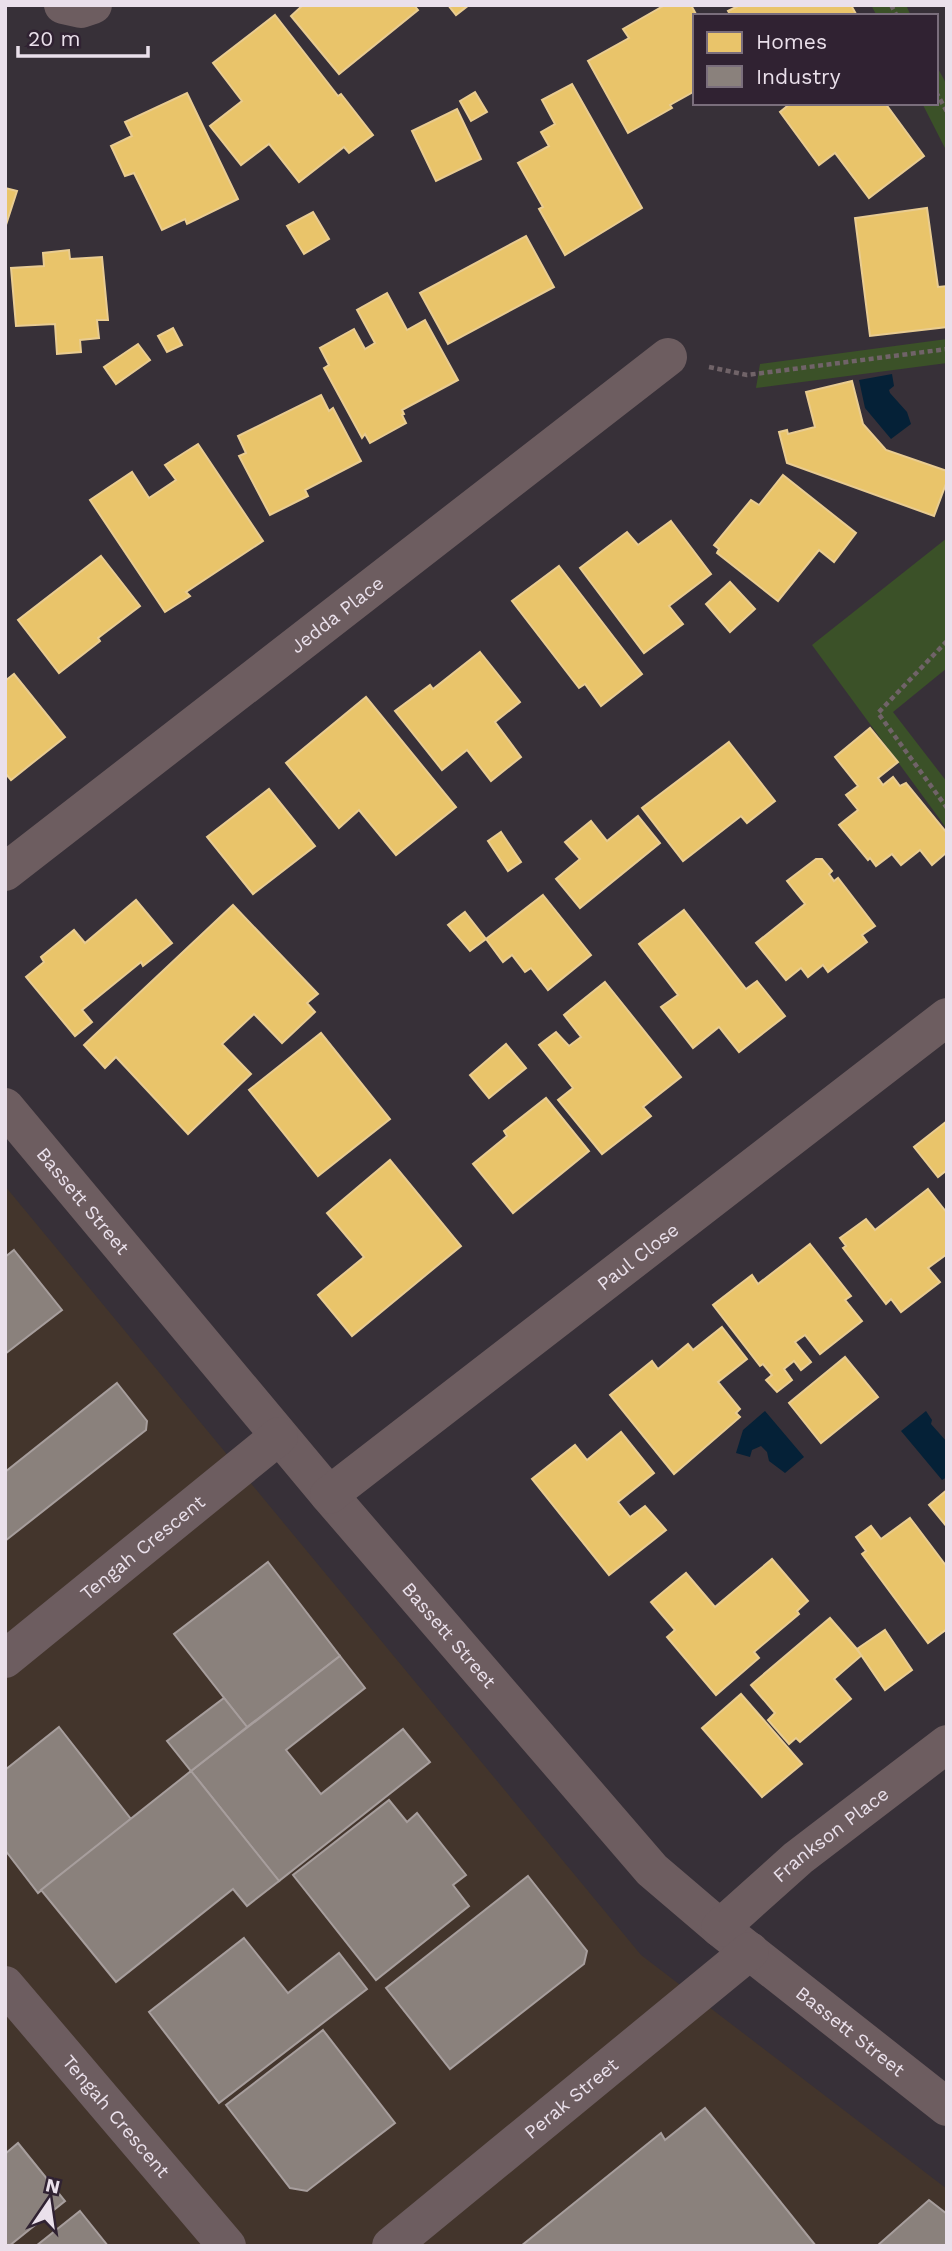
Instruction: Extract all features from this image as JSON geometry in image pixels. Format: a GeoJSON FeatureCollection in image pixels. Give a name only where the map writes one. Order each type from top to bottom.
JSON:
{"type":"FeatureCollection","features":[{"type":"Feature","properties":{"kind":"street"},"geometry":{"type":"LineString","coordinates":[[63,5],[81,9],[93,5]]}},
{"type":"Feature","properties":{"kind":"street","name":"Jedda Place"},"geometry":{"type":"LineString","coordinates":[[5,872],[668,357]]}},
{"type":"Feature","properties":{"kind":"street","name":"Paul Close"},"geometry":{"type":"LineString","coordinates":[[329,1495],[947,1017]]}},
{"type":"Feature","properties":{"kind":"street","name":"Bassett Street"},"geometry":{"type":"LineString","coordinates":[[5,1107],[329,1495],[652,1870],[720,1928],[947,2107]]}},
{"type":"Feature","properties":{"kind":"street","name":"Tengah Crescent"},"geometry":{"type":"LineString","coordinates":[[5,1659],[279,1436]]}},
{"type":"Feature","properties":{"kind":"street","name":"Frankson Place"},"geometry":{"type":"LineString","coordinates":[[720,1928],[798,1857],[947,1744]]}},
{"type":"Feature","properties":{"kind":"street","name":"Perak Street"},"geometry":{"type":"LineString","coordinates":[[391,2246],[750,1951]]}},
{"type":"Feature","properties":{"kind":"street","name":"Tengah Crescent"},"geometry":{"type":"LineString","coordinates":[[5,1985],[227,2246]]}},
{"type":"Feature","properties":{"kind":"path"},"geometry":{"type":"LineString","coordinates":[[938,96],[947,112]]}},
{"type":"Feature","properties":{"kind":"path"},"geometry":{"type":"LineString","coordinates":[[668,357],[747,375],[947,349]]}},
{"type":"Feature","properties":{"kind":"path"},"geometry":{"type":"LineString","coordinates":[[947,641],[878,713],[947,808]]}},
{"type":"Feature","properties":{"kind":"shaded area"},"geometry":{"type":"Polygon","coordinates":[[[5,1186],[641,1955],[947,2189],[947,2246],[5,2246],[5,1186]]]}},
{"type":"Feature","properties":{"kind":"green space"},"geometry":{"type":"Polygon","coordinates":[[[871,5],[906,5],[910,14],[876,14],[871,5]]]}},
{"type":"Feature","properties":{"kind":"green space"},"geometry":{"type":"Polygon","coordinates":[[[938,69],[947,85],[947,152],[923,105],[938,105],[938,69]]]}},
{"type":"Feature","properties":{"kind":"green space"},"geometry":{"type":"Polygon","coordinates":[[[947,339],[947,363],[756,388],[760,364],[947,339]]]}},
{"type":"Feature","properties":{"kind":"green space"},"geometry":{"type":"Polygon","coordinates":[[[947,538],[947,668],[893,712],[947,782],[947,829],[812,645],[947,538]]]}},
{"type":"Feature","properties":{"kind":"water"},"geometry":{"type":"Polygon","coordinates":[[[892,374],[894,386],[889,390],[890,393],[907,412],[911,424],[891,439],[865,408],[859,380],[892,374]]]}},
{"type":"Feature","properties":{"kind":"water"},"geometry":{"type":"Polygon","coordinates":[[[765,1411],[804,1457],[785,1473],[769,1461],[767,1452],[761,1446],[752,1450],[750,1457],[736,1453],[743,1430],[765,1411]]]}},
{"type":"Feature","properties":{"kind":"water"},"geometry":{"type":"Polygon","coordinates":[[[926,1411],[932,1420],[931,1424],[947,1442],[947,1477],[942,1480],[901,1431],[926,1411]]]}},
{"type":"Feature","properties":{"kind":"building: Homes"},"geometry":{"type":"Polygon","coordinates":[[[303,5],[414,5],[418,10],[339,74],[291,16],[303,5]]]}},
{"type":"Feature","properties":{"kind":"building: Homes"},"geometry":{"type":"Polygon","coordinates":[[[448,5],[469,5],[456,15],[448,5]]]}},
{"type":"Feature","properties":{"kind":"building: Homes"},"geometry":{"type":"Polygon","coordinates":[[[665,5],[691,5],[696,14],[693,14],[693,92],[670,105],[672,108],[628,133],[588,61],[629,38],[623,29],[665,5]]]}},
{"type":"Feature","properties":{"kind":"building: Homes"},"geometry":{"type":"Polygon","coordinates":[[[740,5],[851,5],[856,14],[730,14],[728,11],[740,5]]]}},
{"type":"Feature","properties":{"kind":"building: Homes"},"geometry":{"type":"Polygon","coordinates":[[[275,15],[338,96],[341,94],[373,135],[349,153],[344,147],[299,182],[269,144],[241,165],[210,126],[242,101],[213,63],[275,15]]]}},
{"type":"Feature","properties":{"kind":"building: Homes"},"geometry":{"type":"Polygon","coordinates":[[[572,84],[642,208],[565,255],[539,209],[543,207],[518,163],[549,146],[541,132],[555,124],[542,100],[572,84]]]}},
{"type":"Feature","properties":{"kind":"building: Homes"},"geometry":{"type":"Polygon","coordinates":[[[475,92],[487,112],[471,121],[460,101],[475,92]]]}},
{"type":"Feature","properties":{"kind":"building: Homes"},"geometry":{"type":"Polygon","coordinates":[[[187,93],[238,199],[187,224],[185,219],[162,230],[134,173],[125,176],[111,146],[132,136],[125,122],[187,93]]]}},
{"type":"Feature","properties":{"kind":"building: Homes"},"geometry":{"type":"Polygon","coordinates":[[[789,105],[886,105],[924,156],[869,198],[835,153],[819,165],[780,112],[789,105]]]}},
{"type":"Feature","properties":{"kind":"building: Homes"},"geometry":{"type":"Polygon","coordinates":[[[457,109],[481,159],[436,181],[412,131],[457,109]]]}},
{"type":"Feature","properties":{"kind":"building: Homes"},"geometry":{"type":"Polygon","coordinates":[[[5,188],[17,191],[5,228],[5,188]]]}},
{"type":"Feature","properties":{"kind":"building: Homes"},"geometry":{"type":"Polygon","coordinates":[[[927,208],[938,287],[947,286],[947,327],[870,336],[855,218],[927,208]]]}},
{"type":"Feature","properties":{"kind":"building: Homes"},"geometry":{"type":"Polygon","coordinates":[[[313,212],[329,239],[304,254],[287,226],[313,212]]]}},
{"type":"Feature","properties":{"kind":"building: Homes"},"geometry":{"type":"Polygon","coordinates":[[[526,236],[554,287],[448,344],[420,293],[526,236]]]}},
{"type":"Feature","properties":{"kind":"building: Homes"},"geometry":{"type":"Polygon","coordinates":[[[69,250],[70,259],[102,257],[108,320],[97,320],[99,338],[80,340],[81,352],[57,354],[55,324],[16,326],[11,268],[44,266],[43,253],[69,250]]]}},
{"type":"Feature","properties":{"kind":"building: Homes"},"geometry":{"type":"Polygon","coordinates":[[[387,293],[407,330],[425,320],[458,380],[402,410],[406,423],[370,443],[365,434],[362,438],[324,368],[329,365],[320,348],[354,329],[365,349],[375,343],[357,310],[387,293]]]}},
{"type":"Feature","properties":{"kind":"building: Homes"},"geometry":{"type":"Polygon","coordinates":[[[173,328],[182,345],[167,352],[158,336],[173,328]]]}},
{"type":"Feature","properties":{"kind":"building: Homes"},"geometry":{"type":"Polygon","coordinates":[[[138,344],[150,360],[116,384],[104,367],[138,344]]]}},
{"type":"Feature","properties":{"kind":"building: Homes"},"geometry":{"type":"Polygon","coordinates":[[[852,381],[863,424],[886,450],[947,471],[947,481],[934,516],[787,463],[779,432],[787,430],[788,434],[815,427],[806,392],[852,381]]]}},
{"type":"Feature","properties":{"kind":"building: Homes"},"geometry":{"type":"Polygon","coordinates":[[[321,395],[329,411],[333,408],[361,461],[305,490],[308,496],[270,515],[239,456],[246,453],[238,436],[321,395]]]}},
{"type":"Feature","properties":{"kind":"building: Homes"},"geometry":{"type":"Polygon","coordinates":[[[198,444],[263,541],[186,592],[190,596],[165,612],[90,500],[132,472],[149,498],[176,480],[165,465],[198,444]]]}},
{"type":"Feature","properties":{"kind":"building: Homes"},"geometry":{"type":"Polygon","coordinates":[[[783,475],[856,533],[834,562],[819,550],[778,601],[717,553],[719,549],[714,545],[751,500],[759,505],[783,475]]]}},
{"type":"Feature","properties":{"kind":"building: Homes"},"geometry":{"type":"Polygon","coordinates":[[[671,521],[711,574],[669,606],[683,624],[644,653],[580,568],[627,532],[638,545],[671,521]]]}},
{"type":"Feature","properties":{"kind":"building: Homes"},"geometry":{"type":"Polygon","coordinates":[[[101,556],[140,606],[98,638],[100,641],[59,673],[18,620],[101,556]]]}},
{"type":"Feature","properties":{"kind":"building: Homes"},"geometry":{"type":"Polygon","coordinates":[[[559,566],[642,674],[601,706],[585,684],[579,688],[512,601],[559,566]]]}},
{"type":"Feature","properties":{"kind":"building: Homes"},"geometry":{"type":"Polygon","coordinates":[[[730,582],[755,609],[730,632],[706,604],[730,582]]]}},
{"type":"Feature","properties":{"kind":"building: Homes"},"geometry":{"type":"Polygon","coordinates":[[[480,652],[520,702],[495,722],[521,757],[491,781],[467,750],[442,770],[395,711],[430,685],[433,689],[480,652]]]}},
{"type":"Feature","properties":{"kind":"building: Homes"},"geometry":{"type":"Polygon","coordinates":[[[14,674],[65,737],[11,780],[5,773],[5,681],[14,674]]]}},
{"type":"Feature","properties":{"kind":"building: Homes"},"geometry":{"type":"Polygon","coordinates":[[[366,697],[456,807],[396,855],[359,810],[339,828],[286,763],[366,697]]]}},
{"type":"Feature","properties":{"kind":"building: Homes"},"geometry":{"type":"Polygon","coordinates":[[[870,728],[898,762],[878,778],[883,785],[893,777],[900,786],[906,783],[947,833],[947,852],[932,865],[920,850],[901,865],[892,854],[876,866],[839,825],[858,810],[846,795],[858,786],[835,757],[870,728]]]}},
{"type":"Feature","properties":{"kind":"building: Homes"},"geometry":{"type":"Polygon","coordinates":[[[729,742],[775,801],[747,823],[741,816],[683,861],[642,808],[729,742]]]}},
{"type":"Feature","properties":{"kind":"building: Homes"},"geometry":{"type":"Polygon","coordinates":[[[269,789],[315,846],[253,894],[207,837],[269,789]]]}},
{"type":"Feature","properties":{"kind":"building: Homes"},"geometry":{"type":"Polygon","coordinates":[[[638,816],[660,843],[580,908],[556,879],[580,859],[565,842],[591,821],[607,841],[638,816]]]}},
{"type":"Feature","properties":{"kind":"building: Homes"},"geometry":{"type":"Polygon","coordinates":[[[501,832],[521,862],[508,871],[488,841],[501,832]]]}},
{"type":"Feature","properties":{"kind":"building: Homes"},"geometry":{"type":"Polygon","coordinates":[[[816,859],[822,859],[832,871],[829,874],[834,881],[838,878],[875,926],[862,935],[867,942],[828,972],[823,965],[808,977],[801,968],[786,980],[756,943],[805,904],[787,881],[816,859]]]}},
{"type":"Feature","properties":{"kind":"building: Homes"},"geometry":{"type":"Polygon","coordinates":[[[543,895],[591,955],[548,990],[531,968],[525,972],[512,955],[503,962],[486,939],[543,895]]]}},
{"type":"Feature","properties":{"kind":"building: Homes"},"geometry":{"type":"Polygon","coordinates":[[[136,900],[172,943],[143,966],[141,962],[82,1010],[92,1022],[75,1036],[26,977],[44,962],[41,957],[74,930],[85,943],[136,900]]]}},
{"type":"Feature","properties":{"kind":"building: Homes"},"geometry":{"type":"Polygon","coordinates":[[[233,905],[318,994],[307,1003],[315,1012],[282,1043],[254,1014],[222,1044],[251,1074],[188,1134],[116,1057],[105,1068],[84,1045],[233,905]]]}},
{"type":"Feature","properties":{"kind":"building: Homes"},"geometry":{"type":"Polygon","coordinates":[[[684,910],[746,989],[757,981],[785,1016],[739,1052],[719,1027],[693,1048],[661,1007],[678,995],[639,944],[684,910]]]}},
{"type":"Feature","properties":{"kind":"building: Homes"},"geometry":{"type":"Polygon","coordinates":[[[465,912],[486,939],[470,951],[448,925],[465,912]]]}},
{"type":"Feature","properties":{"kind":"building: Homes"},"geometry":{"type":"Polygon","coordinates":[[[605,982],[681,1077],[643,1107],[651,1116],[602,1154],[558,1100],[573,1088],[539,1045],[556,1032],[569,1046],[581,1037],[564,1015],[605,982]]]}},
{"type":"Feature","properties":{"kind":"building: Homes"},"geometry":{"type":"Polygon","coordinates":[[[321,1033],[390,1119],[318,1176],[249,1090],[321,1033]]]}},
{"type":"Feature","properties":{"kind":"building: Homes"},"geometry":{"type":"Polygon","coordinates":[[[506,1044],[526,1068],[489,1098],[470,1075],[506,1044]]]}},
{"type":"Feature","properties":{"kind":"building: Homes"},"geometry":{"type":"Polygon","coordinates":[[[546,1098],[589,1151],[513,1213],[473,1164],[507,1136],[504,1131],[546,1098]]]}},
{"type":"Feature","properties":{"kind":"building: Homes"},"geometry":{"type":"Polygon","coordinates":[[[947,1121],[947,1170],[938,1177],[914,1147],[947,1121]]]}},
{"type":"Feature","properties":{"kind":"building: Homes"},"geometry":{"type":"Polygon","coordinates":[[[390,1160],[461,1246],[352,1336],[318,1295],[364,1257],[327,1213],[390,1160]]]}},
{"type":"Feature","properties":{"kind":"building: Homes"},"geometry":{"type":"Polygon","coordinates":[[[928,1189],[947,1213],[947,1254],[928,1268],[940,1282],[901,1312],[891,1299],[886,1304],[843,1248],[846,1246],[840,1238],[866,1219],[875,1230],[928,1189]]]}},
{"type":"Feature","properties":{"kind":"building: Homes"},"geometry":{"type":"Polygon","coordinates":[[[810,1244],[851,1296],[845,1300],[862,1321],[820,1354],[805,1335],[795,1342],[811,1362],[801,1370],[794,1361],[784,1369],[792,1380],[777,1392],[766,1380],[772,1375],[763,1364],[760,1366],[713,1305],[752,1275],[758,1284],[810,1244]]]}},
{"type":"Feature","properties":{"kind":"building: Homes"},"geometry":{"type":"Polygon","coordinates":[[[722,1327],[747,1359],[718,1382],[740,1409],[736,1413],[740,1417],[674,1474],[610,1395],[652,1361],[658,1369],[688,1344],[693,1350],[722,1327]]]}},
{"type":"Feature","properties":{"kind":"building: Homes"},"geometry":{"type":"Polygon","coordinates":[[[845,1357],[878,1397],[821,1443],[789,1403],[845,1357]]]}},
{"type":"Feature","properties":{"kind":"building: Homes"},"geometry":{"type":"Polygon","coordinates":[[[621,1432],[654,1473],[618,1502],[630,1517],[645,1506],[666,1530],[609,1575],[532,1479],[575,1445],[587,1460],[621,1432]]]}},
{"type":"Feature","properties":{"kind":"building: Homes"},"geometry":{"type":"Polygon","coordinates":[[[947,1490],[947,1527],[929,1505],[947,1490]]]}},
{"type":"Feature","properties":{"kind":"building: Homes"},"geometry":{"type":"Polygon","coordinates":[[[910,1518],[947,1567],[947,1629],[928,1643],[862,1554],[866,1551],[856,1537],[871,1526],[881,1539],[910,1518]]]}},
{"type":"Feature","properties":{"kind":"building: Homes"},"geometry":{"type":"Polygon","coordinates":[[[772,1559],[808,1601],[797,1611],[799,1614],[754,1652],[759,1658],[716,1695],[667,1637],[675,1630],[651,1602],[686,1573],[715,1607],[772,1559]]]}},
{"type":"Feature","properties":{"kind":"building: Homes"},"geometry":{"type":"Polygon","coordinates":[[[830,1618],[862,1655],[834,1679],[851,1699],[800,1742],[796,1738],[789,1744],[768,1720],[775,1713],[751,1685],[830,1618]]]}},
{"type":"Feature","properties":{"kind":"building: Homes"},"geometry":{"type":"Polygon","coordinates":[[[885,1630],[912,1670],[885,1690],[857,1649],[885,1630]]]}},
{"type":"Feature","properties":{"kind":"building: Homes"},"geometry":{"type":"Polygon","coordinates":[[[741,1694],[802,1764],[762,1797],[702,1728],[741,1694]]]}},
{"type":"Feature","properties":{"kind":"building: Industry"},"geometry":{"type":"Polygon","coordinates":[[[14,1250],[62,1310],[5,1354],[5,1257],[14,1250]]]}},
{"type":"Feature","properties":{"kind":"building: Industry"},"geometry":{"type":"Polygon","coordinates":[[[117,1383],[147,1421],[146,1430],[5,1541],[5,1472],[117,1383]]]}},
{"type":"Feature","properties":{"kind":"building: Industry"},"geometry":{"type":"Polygon","coordinates":[[[268,1562],[340,1656],[247,1727],[174,1634],[268,1562]]]}},
{"type":"Feature","properties":{"kind":"building: Industry"},"geometry":{"type":"Polygon","coordinates":[[[340,1656],[365,1688],[286,1750],[321,1794],[403,1729],[430,1762],[279,1881],[191,1771],[340,1656]]]}},
{"type":"Feature","properties":{"kind":"building: Industry"},"geometry":{"type":"Polygon","coordinates":[[[224,1698],[247,1727],[191,1771],[167,1741],[224,1698]]]}},
{"type":"Feature","properties":{"kind":"building: Industry"},"geometry":{"type":"Polygon","coordinates":[[[59,1727],[131,1819],[38,1893],[5,1850],[5,1770],[59,1727]]]}},
{"type":"Feature","properties":{"kind":"building: Industry"},"geometry":{"type":"Polygon","coordinates":[[[191,1771],[279,1881],[247,1906],[233,1889],[116,1982],[41,1890],[191,1771]]]}},
{"type":"Feature","properties":{"kind":"building: Industry"},"geometry":{"type":"Polygon","coordinates":[[[389,1800],[407,1822],[417,1813],[466,1875],[453,1885],[469,1906],[376,1980],[293,1875],[389,1800]]]}},
{"type":"Feature","properties":{"kind":"building: Industry"},"geometry":{"type":"Polygon","coordinates":[[[528,1876],[587,1951],[584,1964],[450,2069],[386,1988],[528,1876]]]}},
{"type":"Feature","properties":{"kind":"building: Industry"},"geometry":{"type":"Polygon","coordinates":[[[244,1938],[288,1993],[339,1953],[367,1989],[219,2103],[149,2012],[244,1938]]]}},
{"type":"Feature","properties":{"kind":"building: Industry"},"geometry":{"type":"Polygon","coordinates":[[[323,2030],[395,2123],[307,2191],[290,2188],[226,2105],[323,2030]]]}},
{"type":"Feature","properties":{"kind":"building: Industry"},"geometry":{"type":"Polygon","coordinates":[[[705,2108],[816,2246],[521,2246],[661,2133],[665,2140],[705,2108]]]}},
{"type":"Feature","properties":{"kind":"building: Industry"},"geometry":{"type":"Polygon","coordinates":[[[18,2143],[65,2201],[9,2246],[5,2246],[5,2154],[18,2143]]]}},
{"type":"Feature","properties":{"kind":"building: Industry"},"geometry":{"type":"Polygon","coordinates":[[[929,2200],[947,2214],[947,2246],[877,2246],[929,2200]]]}},
{"type":"Feature","properties":{"kind":"building: Industry"},"geometry":{"type":"Polygon","coordinates":[[[80,2211],[108,2246],[36,2246],[80,2211]]]}}]}
